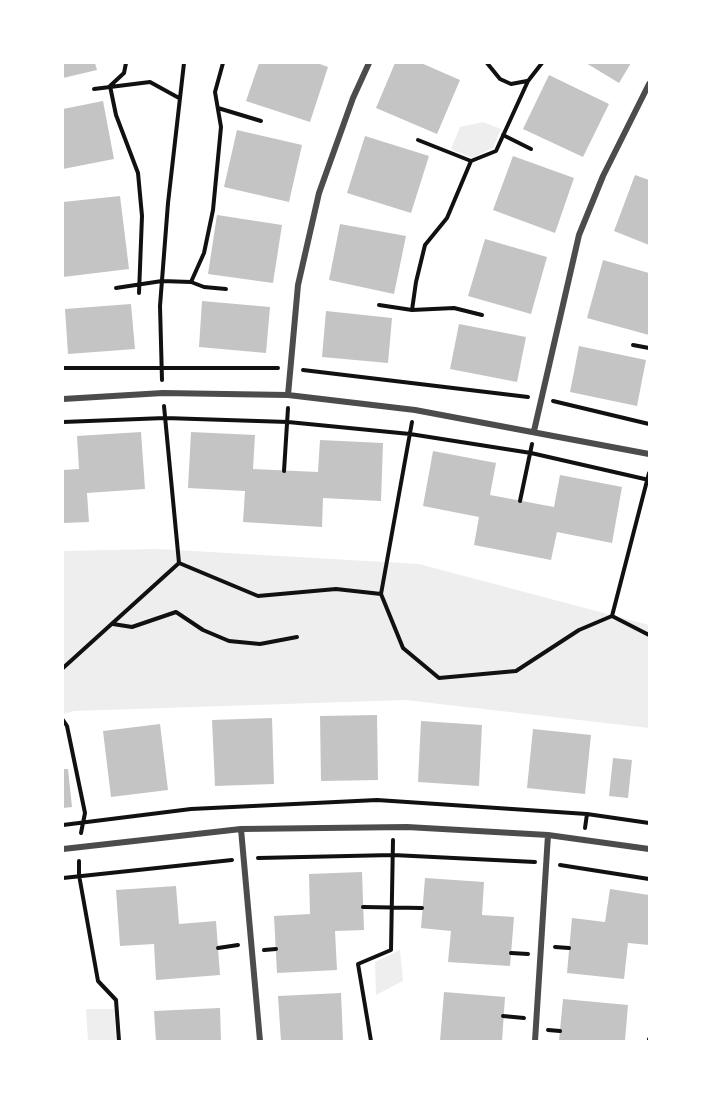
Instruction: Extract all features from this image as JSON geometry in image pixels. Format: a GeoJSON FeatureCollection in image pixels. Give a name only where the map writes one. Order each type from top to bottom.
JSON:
{"type":"FeatureCollection","features":[{"type":"Feature","properties":{"kind":"street"},"geometry":{"type":"LineString","coordinates":[[288,395],[298,285],[319,193],[353,98],[369,63]]}},
{"type":"Feature","properties":{"kind":"street"},"geometry":{"type":"LineString","coordinates":[[534,431],[579,235],[603,176],[649,84]]}},
{"type":"Feature","properties":{"kind":"street"},"geometry":{"type":"LineString","coordinates":[[63,399],[163,393],[288,395],[414,410],[649,454]]}},
{"type":"Feature","properties":{"kind":"street"},"geometry":{"type":"LineString","coordinates":[[63,849],[240,829],[393,827],[548,835],[649,849]]}},
{"type":"Feature","properties":{"kind":"street"},"geometry":{"type":"LineString","coordinates":[[240,829],[260,1041]]}},
{"type":"Feature","properties":{"kind":"street"},"geometry":{"type":"LineString","coordinates":[[534,1041],[548,835]]}},
{"type":"Feature","properties":{"kind":"path"},"geometry":{"type":"LineString","coordinates":[[110,86],[124,73],[126,63]]}},
{"type":"Feature","properties":{"kind":"path"},"geometry":{"type":"LineString","coordinates":[[179,563],[163,393],[162,281],[178,98],[184,63]]}},
{"type":"Feature","properties":{"kind":"path"},"geometry":{"type":"LineString","coordinates":[[191,282],[204,253],[213,210],[221,127],[215,92],[223,63]]}},
{"type":"Feature","properties":{"kind":"path"},"geometry":{"type":"LineString","coordinates":[[487,63],[500,79],[511,84],[528,81]]}},
{"type":"Feature","properties":{"kind":"path"},"geometry":{"type":"LineString","coordinates":[[418,140],[471,161],[496,151],[528,81],[542,63]]}},
{"type":"Feature","properties":{"kind":"path"},"geometry":{"type":"LineString","coordinates":[[94,89],[150,82],[178,98]]}},
{"type":"Feature","properties":{"kind":"path"},"geometry":{"type":"LineString","coordinates":[[110,86],[116,115],[138,173],[142,216],[140,293]]}},
{"type":"Feature","properties":{"kind":"path"},"geometry":{"type":"LineString","coordinates":[[218,108],[261,121]]}},
{"type":"Feature","properties":{"kind":"path"},"geometry":{"type":"LineString","coordinates":[[503,135],[531,148]]}},
{"type":"Feature","properties":{"kind":"path"},"geometry":{"type":"LineString","coordinates":[[412,310],[425,245],[447,218],[471,161]]}},
{"type":"Feature","properties":{"kind":"path"},"geometry":{"type":"LineString","coordinates":[[116,288],[162,281],[191,282],[204,287],[226,289]]}},
{"type":"Feature","properties":{"kind":"path"},"geometry":{"type":"LineString","coordinates":[[380,304],[412,310],[454,308],[482,315]]}},
{"type":"Feature","properties":{"kind":"path"},"geometry":{"type":"LineString","coordinates":[[633,345],[649,348]]}},
{"type":"Feature","properties":{"kind":"path"},"geometry":{"type":"LineString","coordinates":[[63,368],[291,368],[542,398],[649,424]]}},
{"type":"Feature","properties":{"kind":"path"},"geometry":{"type":"LineString","coordinates":[[63,422],[165,418],[288,422],[410,434],[531,453],[648,480]]}},
{"type":"Feature","properties":{"kind":"path"},"geometry":{"type":"LineString","coordinates":[[284,471],[288,422]]}},
{"type":"Feature","properties":{"kind":"path"},"geometry":{"type":"LineString","coordinates":[[410,434],[381,594],[403,648],[439,678],[516,671],[579,630],[612,616]]}},
{"type":"Feature","properties":{"kind":"path"},"geometry":{"type":"LineString","coordinates":[[520,501],[531,453]]}},
{"type":"Feature","properties":{"kind":"path"},"geometry":{"type":"LineString","coordinates":[[612,616],[649,473]]}},
{"type":"Feature","properties":{"kind":"path"},"geometry":{"type":"LineString","coordinates":[[179,563],[258,596],[336,589],[381,594]]}},
{"type":"Feature","properties":{"kind":"path"},"geometry":{"type":"LineString","coordinates":[[63,668],[179,563]]}},
{"type":"Feature","properties":{"kind":"path"},"geometry":{"type":"LineString","coordinates":[[112,624],[132,627],[176,612],[203,630],[229,641],[260,644],[297,637]]}},
{"type":"Feature","properties":{"kind":"path"},"geometry":{"type":"LineString","coordinates":[[612,616],[649,635]]}},
{"type":"Feature","properties":{"kind":"path"},"geometry":{"type":"LineString","coordinates":[[63,720],[67,726],[85,813],[79,846],[79,875],[98,981],[116,1000],[119,1041]]}},
{"type":"Feature","properties":{"kind":"path"},"geometry":{"type":"LineString","coordinates":[[63,825],[191,808],[377,800],[587,814],[649,824]]}},
{"type":"Feature","properties":{"kind":"path"},"geometry":{"type":"LineString","coordinates":[[370,1041],[358,964],[391,950],[393,827]]}},
{"type":"Feature","properties":{"kind":"path"},"geometry":{"type":"LineString","coordinates":[[63,878],[243,858],[393,855],[547,863],[649,879]]}},
{"type":"Feature","properties":{"kind":"path"},"geometry":{"type":"LineString","coordinates":[[363,907],[422,908]]}},
{"type":"Feature","properties":{"kind":"path"},"geometry":{"type":"LineString","coordinates":[[218,948],[251,944]]}},
{"type":"Feature","properties":{"kind":"path"},"geometry":{"type":"LineString","coordinates":[[560,947],[569,948]]}},
{"type":"Feature","properties":{"kind":"path"},"geometry":{"type":"LineString","coordinates":[[268,950],[276,949]]}},
{"type":"Feature","properties":{"kind":"path"},"geometry":{"type":"LineString","coordinates":[[503,1016],[509,1017]]}},
{"type":"Feature","properties":{"kind":"path"},"geometry":{"type":"LineString","coordinates":[[552,1030],[560,1031]]}},
{"type":"Feature","properties":{"kind":"shaded area"},"geometry":{"type":"Polygon","coordinates":[[[483,122],[501,129],[493,148],[472,158],[451,149],[460,127],[483,122]]]}},
{"type":"Feature","properties":{"kind":"shaded area"},"geometry":{"type":"Polygon","coordinates":[[[158,549],[419,564],[649,625],[649,728],[405,700],[74,711],[63,714],[63,551],[158,549]]]}},
{"type":"Feature","properties":{"kind":"shaded area"},"geometry":{"type":"Polygon","coordinates":[[[400,950],[403,981],[376,995],[375,962],[400,950]]]}},
{"type":"Feature","properties":{"kind":"shaded area"},"geometry":{"type":"Polygon","coordinates":[[[86,1009],[114,1009],[116,1041],[88,1041],[86,1009]]]}},
{"type":"Feature","properties":{"kind":"building"},"geometry":{"type":"Polygon","coordinates":[[[63,63],[95,63],[97,70],[63,78],[63,63]]]}},
{"type":"Feature","properties":{"kind":"building"},"geometry":{"type":"Polygon","coordinates":[[[259,63],[317,63],[328,67],[310,122],[246,101],[259,63]]]}},
{"type":"Feature","properties":{"kind":"building"},"geometry":{"type":"Polygon","coordinates":[[[395,63],[421,63],[460,80],[437,134],[376,108],[395,63]]]}},
{"type":"Feature","properties":{"kind":"building"},"geometry":{"type":"Polygon","coordinates":[[[586,63],[631,63],[619,83],[586,63]]]}},
{"type":"Feature","properties":{"kind":"building"},"geometry":{"type":"Polygon","coordinates":[[[549,75],[609,104],[583,157],[523,129],[549,75]]]}},
{"type":"Feature","properties":{"kind":"building"},"geometry":{"type":"Polygon","coordinates":[[[103,101],[114,159],[63,169],[63,109],[103,101]]]}},
{"type":"Feature","properties":{"kind":"building"},"geometry":{"type":"Polygon","coordinates":[[[237,130],[302,145],[289,202],[224,187],[237,130]]]}},
{"type":"Feature","properties":{"kind":"building"},"geometry":{"type":"Polygon","coordinates":[[[365,136],[429,156],[411,213],[347,193],[365,136]]]}},
{"type":"Feature","properties":{"kind":"building"},"geometry":{"type":"Polygon","coordinates":[[[513,156],[574,178],[555,233],[493,210],[513,156]]]}},
{"type":"Feature","properties":{"kind":"building"},"geometry":{"type":"Polygon","coordinates":[[[635,175],[649,180],[649,245],[614,231],[635,175]]]}},
{"type":"Feature","properties":{"kind":"building"},"geometry":{"type":"Polygon","coordinates":[[[120,196],[129,269],[63,277],[63,202],[120,196]]]}},
{"type":"Feature","properties":{"kind":"building"},"geometry":{"type":"Polygon","coordinates":[[[217,215],[282,225],[273,283],[208,274],[217,215]]]}},
{"type":"Feature","properties":{"kind":"building"},"geometry":{"type":"Polygon","coordinates":[[[340,224],[406,236],[394,294],[329,280],[340,224]]]}},
{"type":"Feature","properties":{"kind":"building"},"geometry":{"type":"Polygon","coordinates":[[[485,239],[547,257],[531,314],[468,296],[485,239]]]}},
{"type":"Feature","properties":{"kind":"building"},"geometry":{"type":"Polygon","coordinates":[[[603,260],[649,273],[649,335],[587,318],[603,260]]]}},
{"type":"Feature","properties":{"kind":"building"},"geometry":{"type":"Polygon","coordinates":[[[202,301],[270,307],[266,353],[199,347],[202,301]]]}},
{"type":"Feature","properties":{"kind":"building"},"geometry":{"type":"Polygon","coordinates":[[[131,304],[135,349],[68,354],[65,309],[131,304]]]}},
{"type":"Feature","properties":{"kind":"building"},"geometry":{"type":"Polygon","coordinates":[[[326,311],[392,318],[388,363],[322,357],[326,311]]]}},
{"type":"Feature","properties":{"kind":"building"},"geometry":{"type":"Polygon","coordinates":[[[459,324],[526,337],[517,382],[450,369],[459,324]]]}},
{"type":"Feature","properties":{"kind":"building"},"geometry":{"type":"Polygon","coordinates":[[[579,346],[646,360],[637,406],[570,392],[579,346]]]}},
{"type":"Feature","properties":{"kind":"building"},"geometry":{"type":"Polygon","coordinates":[[[141,432],[145,489],[87,493],[89,522],[63,523],[63,470],[79,469],[77,436],[141,432]]]}},
{"type":"Feature","properties":{"kind":"building"},"geometry":{"type":"Polygon","coordinates":[[[191,432],[255,435],[253,469],[318,472],[320,440],[383,443],[381,501],[323,498],[322,527],[243,522],[245,491],[188,488],[191,432]]]}},
{"type":"Feature","properties":{"kind":"building"},"geometry":{"type":"Polygon","coordinates":[[[433,451],[496,463],[490,495],[554,507],[560,475],[622,487],[612,543],[557,532],[551,560],[474,545],[479,517],[423,506],[433,451]]]}},
{"type":"Feature","properties":{"kind":"building"},"geometry":{"type":"Polygon","coordinates":[[[377,715],[378,780],[321,781],[320,716],[377,715]]]}},
{"type":"Feature","properties":{"kind":"building"},"geometry":{"type":"Polygon","coordinates":[[[272,718],[274,784],[215,786],[212,720],[272,718]]]}},
{"type":"Feature","properties":{"kind":"building"},"geometry":{"type":"Polygon","coordinates":[[[421,721],[482,725],[479,786],[418,782],[421,721]]]}},
{"type":"Feature","properties":{"kind":"building"},"geometry":{"type":"Polygon","coordinates":[[[160,724],[168,790],[111,797],[103,731],[160,724]]]}},
{"type":"Feature","properties":{"kind":"building"},"geometry":{"type":"Polygon","coordinates":[[[533,729],[591,735],[585,794],[527,788],[533,729]]]}},
{"type":"Feature","properties":{"kind":"building"},"geometry":{"type":"Polygon","coordinates":[[[613,758],[632,760],[628,798],[609,796],[613,758]]]}},
{"type":"Feature","properties":{"kind":"building"},"geometry":{"type":"Polygon","coordinates":[[[63,769],[68,769],[72,807],[63,808],[63,769]]]}},
{"type":"Feature","properties":{"kind":"building"},"geometry":{"type":"Polygon","coordinates":[[[362,872],[364,930],[335,931],[337,970],[277,973],[274,916],[310,914],[309,874],[362,872]]]}},
{"type":"Feature","properties":{"kind":"building"},"geometry":{"type":"Polygon","coordinates":[[[425,878],[484,882],[482,915],[514,917],[510,966],[448,962],[451,931],[421,928],[425,878]]]}},
{"type":"Feature","properties":{"kind":"building"},"geometry":{"type":"Polygon","coordinates":[[[176,886],[179,924],[216,921],[220,975],[156,980],[154,944],[120,946],[116,890],[176,886]]]}},
{"type":"Feature","properties":{"kind":"building"},"geometry":{"type":"Polygon","coordinates":[[[610,889],[649,895],[649,945],[628,943],[624,979],[567,973],[572,918],[605,922],[610,889]]]}},
{"type":"Feature","properties":{"kind":"building"},"geometry":{"type":"Polygon","coordinates":[[[444,992],[505,997],[502,1041],[440,1041],[444,992]]]}},
{"type":"Feature","properties":{"kind":"building"},"geometry":{"type":"Polygon","coordinates":[[[341,993],[343,1041],[281,1041],[278,996],[341,993]]]}},
{"type":"Feature","properties":{"kind":"building"},"geometry":{"type":"Polygon","coordinates":[[[563,999],[628,1005],[625,1041],[559,1041],[563,999]]]}},
{"type":"Feature","properties":{"kind":"building"},"geometry":{"type":"Polygon","coordinates":[[[220,1008],[221,1041],[156,1041],[154,1011],[220,1008]]]}}]}
